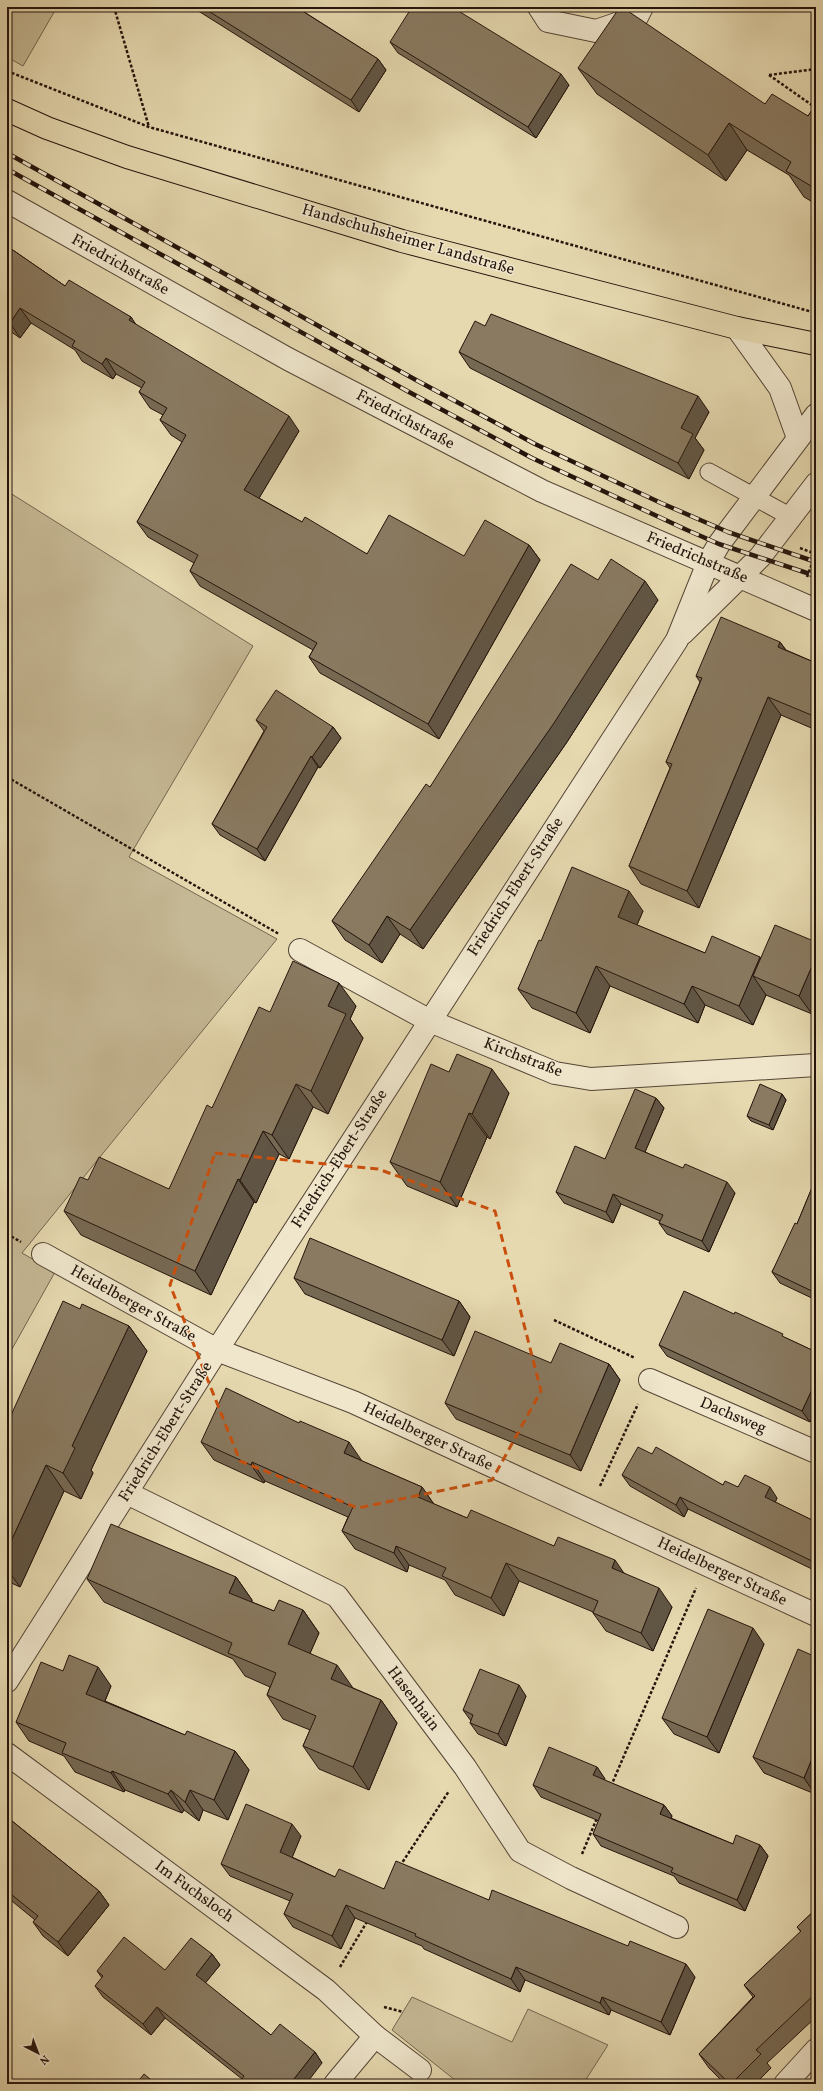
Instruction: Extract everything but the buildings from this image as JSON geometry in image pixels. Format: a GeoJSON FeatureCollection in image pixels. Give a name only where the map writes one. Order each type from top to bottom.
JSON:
{"type":"FeatureCollection","features":[{"type":"Feature","properties":{"kind":"main road","name":"Handschuhsheimer Landstraße"},"geometry":{"type":"LineString","coordinates":[[7,110],[47,128],[127,157],[402,241],[737,328],[816,344]]}},
{"type":"Feature","properties":{"kind":"street"},"geometry":{"type":"LineString","coordinates":[[538,7],[548,21],[596,31],[636,17],[642,7]]}},
{"type":"Feature","properties":{"kind":"street","name":"Friedrichstraße"},"geometry":{"type":"LineString","coordinates":[[7,201],[288,359],[542,491],[816,610]]}},
{"type":"Feature","properties":{"kind":"street"},"geometry":{"type":"LineString","coordinates":[[737,328],[780,388],[798,438]]}},
{"type":"Feature","properties":{"kind":"street","name":"Friedrich-Ebert-Straße"},"geometry":{"type":"LineString","coordinates":[[7,1681],[217,1350],[677,640],[708,563],[719,544],[816,415]]}},
{"type":"Feature","properties":{"kind":"street","name":"Friedrich-Ebert-Straße"},"geometry":{"type":"LineString","coordinates":[[677,640],[760,557],[816,484]]}},
{"type":"Feature","properties":{"kind":"street","name":"Kirchstraße"},"geometry":{"type":"LineString","coordinates":[[300,950],[430,1020],[555,1073],[591,1079],[816,1065]]}},
{"type":"Feature","properties":{"kind":"street","name":"Heidelberger Straße"},"geometry":{"type":"LineString","coordinates":[[43,1254],[217,1350],[353,1402],[816,1615]]}},
{"type":"Feature","properties":{"kind":"street","name":"Dachsweg"},"geometry":{"type":"LineString","coordinates":[[650,1380],[816,1452]]}},
{"type":"Feature","properties":{"kind":"street","name":"Hasenhain"},"geometry":{"type":"LineString","coordinates":[[127,1494],[337,1596],[464,1767],[520,1851],[571,1878],[677,1926]]}},
{"type":"Feature","properties":{"kind":"street","name":"Im Fuchsloch"},"geometry":{"type":"LineString","coordinates":[[7,1754],[326,1990],[376,2036],[420,2070]]}},
{"type":"Feature","properties":{"kind":"street"},"geometry":{"type":"LineString","coordinates":[[335,2084],[376,2036]]}},
{"type":"Feature","properties":{"kind":"street"},"geometry":{"type":"LineString","coordinates":[[785,2084],[816,2050]]}},
{"type":"Feature","properties":{"kind":"lane"},"geometry":{"type":"LineString","coordinates":[[709,472],[790,517]]}},
{"type":"Feature","properties":{"kind":"path"},"geometry":{"type":"LineString","coordinates":[[114,7],[149,127]]}},
{"type":"Feature","properties":{"kind":"path"},"geometry":{"type":"LineString","coordinates":[[816,69],[770,75],[816,108]]}},
{"type":"Feature","properties":{"kind":"path"},"geometry":{"type":"LineString","coordinates":[[7,71],[149,127],[816,313]]}},
{"type":"Feature","properties":{"kind":"path"},"geometry":{"type":"LineString","coordinates":[[806,580],[816,554]]}},
{"type":"Feature","properties":{"kind":"path"},"geometry":{"type":"LineString","coordinates":[[7,777],[283,936],[300,950]]}},
{"type":"Feature","properties":{"kind":"path"},"geometry":{"type":"LineString","coordinates":[[554,1320],[637,1360],[650,1380],[612,1459]]}},
{"type":"Feature","properties":{"kind":"path"},"geometry":{"type":"LineString","coordinates":[[609,1791],[706,1565]]}},
{"type":"Feature","properties":{"kind":"path"},"geometry":{"type":"LineString","coordinates":[[398,1870],[464,1767]]}},
{"type":"Feature","properties":{"kind":"path"},"geometry":{"type":"LineString","coordinates":[[571,1878],[600,1812]]}},
{"type":"Feature","properties":{"kind":"path"},"geometry":{"type":"LineString","coordinates":[[326,1990],[370,1916]]}},
{"type":"Feature","properties":{"kind":"highlighted area"},"geometry":{"type":"Polygon","coordinates":[[[215,1153],[378,1169],[495,1211],[541,1391],[492,1480],[358,1508],[240,1461],[170,1285],[215,1153]]]}},
{"type":"Feature","properties":{"kind":"shaded area"},"geometry":{"type":"Polygon","coordinates":[[[7,7],[57,7],[23,66],[7,57],[7,7]]]}},
{"type":"Feature","properties":{"kind":"shaded area"},"geometry":{"type":"Polygon","coordinates":[[[7,491],[253,646],[129,857],[277,939],[22,1253],[55,1272],[7,1358],[7,491]]]}},
{"type":"Feature","properties":{"kind":"shaded area"},"geometry":{"type":"Polygon","coordinates":[[[412,1997],[512,2042],[528,2009],[608,2045],[583,2084],[460,2084],[392,2030],[412,1997]]]}},
{"type":"Feature","properties":{"kind":"railway"},"geometry":{"type":"LineString","coordinates":[[7,153],[416,380],[535,444],[661,503],[728,532],[816,562]]}},
{"type":"Feature","properties":{"kind":"railway"},"geometry":{"type":"LineString","coordinates":[[7,169],[409,392],[532,458],[719,544],[816,576]]}}]}
